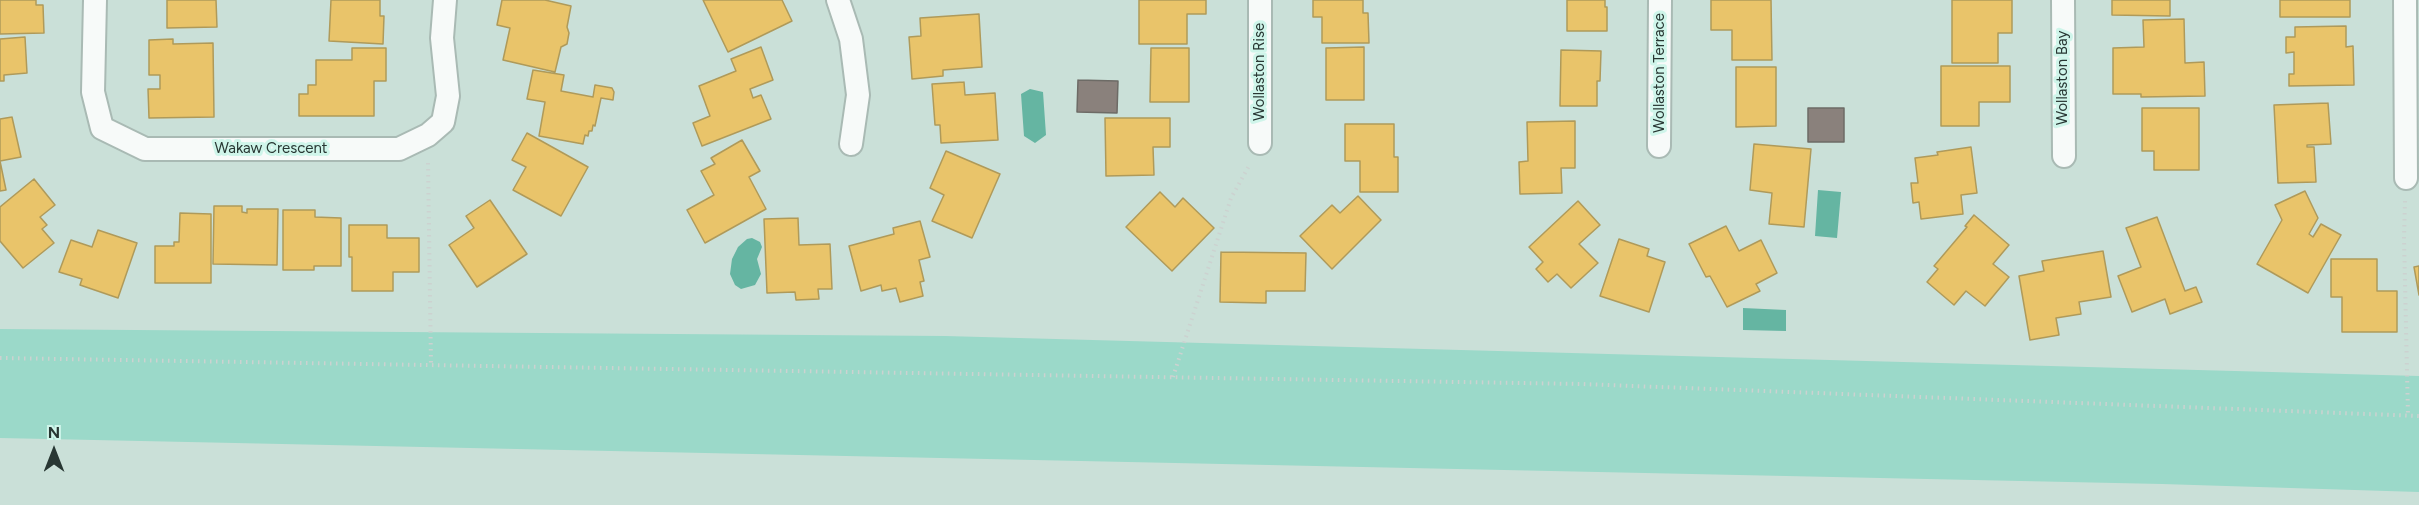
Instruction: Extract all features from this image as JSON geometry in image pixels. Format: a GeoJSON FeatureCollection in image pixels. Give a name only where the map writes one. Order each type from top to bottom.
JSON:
{"type":"FeatureCollection","features":[{"type":"Feature","properties":{"kind":"street","name":"Wakaw Crescent"},"geometry":{"type":"LineString","coordinates":[[95,0],[93,92],[102,128],[145,149],[399,149],[428,135],[443,122],[448,96],[442,38],[445,0]]}},
{"type":"Feature","properties":{"kind":"street"},"geometry":{"type":"LineString","coordinates":[[838,0],[851,39],[858,95],[851,144]]}},
{"type":"Feature","properties":{"kind":"street","name":"Wollaston Rise"},"geometry":{"type":"LineString","coordinates":[[1260,0],[1260,143]]}},
{"type":"Feature","properties":{"kind":"street","name":"Wollaston Terrace"},"geometry":{"type":"LineString","coordinates":[[1659,146],[1660,0]]}},
{"type":"Feature","properties":{"kind":"street","name":"Wollaston Bay"},"geometry":{"type":"LineString","coordinates":[[2063,0],[2064,156]]}},
{"type":"Feature","properties":{"kind":"street"},"geometry":{"type":"LineString","coordinates":[[2405,0],[2406,178]]}},
{"type":"Feature","properties":{"kind":"path"},"geometry":{"type":"LineString","coordinates":[[1173,377],[1231,198],[1260,143]]}},
{"type":"Feature","properties":{"kind":"path"},"geometry":{"type":"LineString","coordinates":[[2406,178],[2404,238],[2408,416]]}},
{"type":"Feature","properties":{"kind":"path"},"geometry":{"type":"LineString","coordinates":[[428,196],[431,364]]}},
{"type":"Feature","properties":{"kind":"path"},"geometry":{"type":"LineString","coordinates":[[0,358],[1581,384],[2419,416]]}},
{"type":"Feature","properties":{"kind":"shaded area"},"geometry":{"type":"Polygon","coordinates":[[[1030,89],[1043,92],[1046,135],[1035,143],[1024,136],[1021,94],[1030,89]]]}},
{"type":"Feature","properties":{"kind":"shaded area"},"geometry":{"type":"Polygon","coordinates":[[[1818,190],[1841,192],[1837,238],[1815,236],[1818,190]]]}},
{"type":"Feature","properties":{"kind":"shaded area"},"geometry":{"type":"Polygon","coordinates":[[[752,238],[760,242],[762,247],[757,259],[761,274],[755,285],[741,289],[735,285],[730,274],[732,259],[738,247],[747,239],[752,238]]]}},
{"type":"Feature","properties":{"kind":"shaded area"},"geometry":{"type":"Polygon","coordinates":[[[1743,308],[1786,310],[1786,331],[1743,330],[1743,308]]]}},
{"type":"Feature","properties":{"kind":"shaded area"},"geometry":{"type":"Polygon","coordinates":[[[0,329],[945,336],[2419,376],[2419,492],[2162,484],[0,438],[0,329]]]}},
{"type":"Feature","properties":{"kind":"building: Homes"},"geometry":{"type":"Polygon","coordinates":[[[0,0],[36,0],[36,5],[43,5],[44,33],[0,34],[0,0]]]}},
{"type":"Feature","properties":{"kind":"building: Homes"},"geometry":{"type":"Polygon","coordinates":[[[167,0],[216,0],[217,27],[167,28],[167,0]]]}},
{"type":"Feature","properties":{"kind":"building: Homes"},"geometry":{"type":"Polygon","coordinates":[[[331,0],[380,0],[380,16],[384,16],[383,44],[329,41],[331,0]]]}},
{"type":"Feature","properties":{"kind":"building: Homes"},"geometry":{"type":"Polygon","coordinates":[[[502,0],[545,0],[571,6],[567,44],[561,47],[555,72],[503,60],[510,28],[497,25],[502,0]]]}},
{"type":"Feature","properties":{"kind":"building: Homes"},"geometry":{"type":"Polygon","coordinates":[[[703,0],[782,0],[792,21],[728,52],[703,0]]]}},
{"type":"Feature","properties":{"kind":"building: Homes"},"geometry":{"type":"Polygon","coordinates":[[[1139,0],[1206,0],[1206,14],[1187,14],[1187,44],[1139,44],[1139,0]]]}},
{"type":"Feature","properties":{"kind":"building: Homes"},"geometry":{"type":"Polygon","coordinates":[[[1313,0],[1363,0],[1363,13],[1368,13],[1369,43],[1322,43],[1322,17],[1313,17],[1313,0]]]}},
{"type":"Feature","properties":{"kind":"building: Homes"},"geometry":{"type":"Polygon","coordinates":[[[1567,0],[1605,0],[1607,31],[1567,31],[1567,0]]]}},
{"type":"Feature","properties":{"kind":"building: Homes"},"geometry":{"type":"Polygon","coordinates":[[[1711,0],[1771,0],[1772,60],[1732,60],[1732,30],[1711,30],[1711,0]]]}},
{"type":"Feature","properties":{"kind":"building: Homes"},"geometry":{"type":"Polygon","coordinates":[[[1952,0],[2012,0],[2012,33],[1998,33],[1998,63],[1952,63],[1952,0]]]}},
{"type":"Feature","properties":{"kind":"building: Homes"},"geometry":{"type":"Polygon","coordinates":[[[2112,0],[2170,0],[2170,16],[2112,15],[2112,0]]]}},
{"type":"Feature","properties":{"kind":"building: Homes"},"geometry":{"type":"Polygon","coordinates":[[[2280,0],[2350,0],[2350,17],[2280,17],[2280,0]]]}},
{"type":"Feature","properties":{"kind":"building: Homes"},"geometry":{"type":"Polygon","coordinates":[[[979,14],[982,67],[943,70],[943,76],[912,79],[909,37],[921,36],[920,18],[979,14]]]}},
{"type":"Feature","properties":{"kind":"building: Homes"},"geometry":{"type":"Polygon","coordinates":[[[2184,19],[2185,63],[2204,62],[2205,96],[2141,97],[2141,94],[2113,94],[2113,48],[2144,47],[2143,20],[2184,19]]]}},
{"type":"Feature","properties":{"kind":"building: Homes"},"geometry":{"type":"Polygon","coordinates":[[[2346,26],[2346,47],[2353,46],[2354,85],[2289,86],[2289,74],[2294,74],[2294,52],[2286,53],[2286,37],[2295,37],[2295,27],[2346,26]]]}},
{"type":"Feature","properties":{"kind":"building: Homes"},"geometry":{"type":"Polygon","coordinates":[[[25,37],[27,73],[4,75],[4,81],[0,81],[0,39],[25,37]]]}},
{"type":"Feature","properties":{"kind":"building: Homes"},"geometry":{"type":"Polygon","coordinates":[[[173,39],[173,44],[213,43],[214,117],[149,118],[148,89],[160,89],[160,75],[149,75],[149,40],[173,39]]]}},
{"type":"Feature","properties":{"kind":"building: Homes"},"geometry":{"type":"Polygon","coordinates":[[[761,47],[773,80],[750,89],[753,98],[761,95],[771,119],[702,146],[693,123],[710,116],[699,86],[736,71],[731,59],[761,47]]]}},
{"type":"Feature","properties":{"kind":"building: Homes"},"geometry":{"type":"Polygon","coordinates":[[[1364,47],[1364,100],[1326,100],[1326,48],[1364,47]]]}},
{"type":"Feature","properties":{"kind":"building: Homes"},"geometry":{"type":"Polygon","coordinates":[[[352,48],[386,48],[386,81],[374,81],[374,116],[299,116],[299,94],[308,94],[308,85],[316,85],[316,60],[352,60],[352,48]]]}},
{"type":"Feature","properties":{"kind":"building: Homes"},"geometry":{"type":"Polygon","coordinates":[[[1151,48],[1189,48],[1189,102],[1150,102],[1151,48]]]}},
{"type":"Feature","properties":{"kind":"building: Homes"},"geometry":{"type":"Polygon","coordinates":[[[1561,50],[1601,51],[1600,81],[1597,81],[1597,106],[1560,106],[1561,50]]]}},
{"type":"Feature","properties":{"kind":"building: Homes"},"geometry":{"type":"Polygon","coordinates":[[[1941,66],[2010,66],[2010,102],[1979,102],[1979,126],[1941,126],[1941,66]]]}},
{"type":"Feature","properties":{"kind":"building: Homes"},"geometry":{"type":"Polygon","coordinates":[[[1736,67],[1776,67],[1776,126],[1736,127],[1736,67]]]}},
{"type":"Feature","properties":{"kind":"building: Homes"},"geometry":{"type":"Polygon","coordinates":[[[533,70],[564,75],[561,91],[593,97],[595,85],[612,88],[613,100],[601,98],[595,126],[593,125],[588,136],[585,135],[583,144],[539,136],[545,102],[527,99],[533,70]]]}},
{"type":"Feature","properties":{"kind":"building: Homes"},"geometry":{"type":"Polygon","coordinates":[[[964,82],[965,95],[995,93],[998,140],[941,143],[940,125],[935,125],[932,84],[964,82]]]}},
{"type":"Feature","properties":{"kind":"building: Homes"},"geometry":{"type":"Polygon","coordinates":[[[2328,103],[2331,144],[2307,145],[2307,147],[2314,147],[2316,182],[2278,183],[2274,105],[2328,103]]]}},
{"type":"Feature","properties":{"kind":"building: Homes"},"geometry":{"type":"Polygon","coordinates":[[[2142,108],[2199,108],[2199,170],[2154,170],[2154,151],[2142,151],[2142,108]]]}},
{"type":"Feature","properties":{"kind":"building: Homes"},"geometry":{"type":"Polygon","coordinates":[[[12,117],[21,157],[0,161],[0,119],[12,117]]]}},
{"type":"Feature","properties":{"kind":"building: Homes"},"geometry":{"type":"Polygon","coordinates":[[[1105,118],[1170,118],[1170,147],[1153,147],[1154,175],[1106,176],[1105,118]]]}},
{"type":"Feature","properties":{"kind":"building: Homes"},"geometry":{"type":"Polygon","coordinates":[[[1575,121],[1575,168],[1561,168],[1562,193],[1520,194],[1519,162],[1528,161],[1527,122],[1575,121]]]}},
{"type":"Feature","properties":{"kind":"building: Homes"},"geometry":{"type":"Polygon","coordinates":[[[1345,124],[1394,124],[1394,157],[1398,157],[1398,192],[1360,192],[1360,161],[1345,161],[1345,124]]]}},
{"type":"Feature","properties":{"kind":"building: Homes"},"geometry":{"type":"Polygon","coordinates":[[[527,133],[588,167],[561,216],[513,190],[526,167],[512,160],[527,133]]]}},
{"type":"Feature","properties":{"kind":"building: Homes"},"geometry":{"type":"Polygon","coordinates":[[[742,140],[760,171],[749,177],[766,209],[705,243],[687,210],[714,195],[701,171],[715,164],[711,158],[742,140]]]}},
{"type":"Feature","properties":{"kind":"building: Homes"},"geometry":{"type":"Polygon","coordinates":[[[1754,144],[1811,149],[1804,227],[1769,224],[1772,193],[1750,190],[1754,144]]]}},
{"type":"Feature","properties":{"kind":"building: Homes"},"geometry":{"type":"Polygon","coordinates":[[[1971,147],[1977,193],[1961,195],[1963,214],[1921,219],[1919,202],[1913,203],[1911,183],[1918,183],[1915,158],[1971,147]]]}},
{"type":"Feature","properties":{"kind":"building: Homes"},"geometry":{"type":"Polygon","coordinates":[[[946,151],[1000,174],[972,238],[932,221],[944,195],[930,188],[946,151]]]}},
{"type":"Feature","properties":{"kind":"building: Homes"},"geometry":{"type":"Polygon","coordinates":[[[0,161],[6,190],[0,191],[0,161]]]}},
{"type":"Feature","properties":{"kind":"building: Homes"},"geometry":{"type":"Polygon","coordinates":[[[34,179],[55,205],[40,217],[47,225],[42,229],[54,243],[23,268],[0,241],[0,207],[34,179]]]}},
{"type":"Feature","properties":{"kind":"building: Homes"},"geometry":{"type":"Polygon","coordinates":[[[2305,191],[2318,218],[2309,234],[2313,237],[2321,224],[2341,235],[2308,293],[2257,264],[2282,220],[2275,205],[2305,191]]]}},
{"type":"Feature","properties":{"kind":"building: Homes"},"geometry":{"type":"Polygon","coordinates":[[[1160,192],[1175,207],[1183,198],[1214,228],[1172,271],[1126,227],[1160,192]]]}},
{"type":"Feature","properties":{"kind":"building: Homes"},"geometry":{"type":"Polygon","coordinates":[[[1358,196],[1381,220],[1332,269],[1300,236],[1332,205],[1340,213],[1358,196]]]}},
{"type":"Feature","properties":{"kind":"building: Homes"},"geometry":{"type":"Polygon","coordinates":[[[490,200],[527,254],[477,287],[449,245],[474,228],[466,216],[490,200]]]}},
{"type":"Feature","properties":{"kind":"building: Homes"},"geometry":{"type":"Polygon","coordinates":[[[1578,201],[1600,225],[1579,244],[1598,263],[1571,288],[1557,274],[1548,282],[1536,269],[1543,262],[1529,247],[1578,201]]]}},
{"type":"Feature","properties":{"kind":"building: Homes"},"geometry":{"type":"Polygon","coordinates":[[[214,206],[242,206],[242,212],[247,213],[247,209],[278,209],[277,265],[213,264],[214,206]]]}},
{"type":"Feature","properties":{"kind":"building: Homes"},"geometry":{"type":"Polygon","coordinates":[[[283,210],[315,210],[315,217],[341,218],[341,266],[314,266],[314,270],[283,270],[283,210]]]}},
{"type":"Feature","properties":{"kind":"building: Homes"},"geometry":{"type":"Polygon","coordinates":[[[180,213],[211,214],[211,283],[155,283],[155,246],[174,246],[174,242],[179,242],[180,213]]]}},
{"type":"Feature","properties":{"kind":"building: Homes"},"geometry":{"type":"Polygon","coordinates":[[[1974,215],[2009,245],[1993,264],[2009,277],[1985,306],[1966,291],[1954,305],[1927,282],[1938,269],[1934,266],[1967,227],[1965,226],[1974,215]]]}},
{"type":"Feature","properties":{"kind":"building: Homes"},"geometry":{"type":"Polygon","coordinates":[[[2157,217],[2185,291],[2196,287],[2202,302],[2170,314],[2165,299],[2132,312],[2118,276],[2141,267],[2126,228],[2157,217]]]}},
{"type":"Feature","properties":{"kind":"building: Homes"},"geometry":{"type":"Polygon","coordinates":[[[798,218],[799,245],[830,244],[832,289],[818,289],[819,299],[796,300],[795,292],[767,293],[764,219],[798,218]]]}},
{"type":"Feature","properties":{"kind":"building: Homes"},"geometry":{"type":"Polygon","coordinates":[[[920,221],[930,257],[919,260],[924,281],[920,282],[923,296],[900,302],[896,288],[882,291],[881,285],[861,291],[849,246],[894,234],[893,228],[920,221]]]}},
{"type":"Feature","properties":{"kind":"building: Homes"},"geometry":{"type":"Polygon","coordinates":[[[349,225],[387,225],[387,238],[419,238],[419,272],[393,272],[393,291],[352,291],[349,225]]]}},
{"type":"Feature","properties":{"kind":"building: Homes"},"geometry":{"type":"Polygon","coordinates":[[[1726,226],[1739,251],[1761,240],[1777,273],[1756,284],[1760,291],[1727,307],[1710,276],[1706,277],[1689,244],[1726,226]]]}},
{"type":"Feature","properties":{"kind":"building: Homes"},"geometry":{"type":"Polygon","coordinates":[[[98,230],[137,243],[118,298],[80,285],[82,279],[59,272],[71,240],[92,247],[98,230]]]}},
{"type":"Feature","properties":{"kind":"building: Homes"},"geometry":{"type":"Polygon","coordinates":[[[1619,239],[1649,249],[1647,256],[1665,262],[1649,312],[1600,296],[1619,239]]]}},
{"type":"Feature","properties":{"kind":"building: Homes"},"geometry":{"type":"Polygon","coordinates":[[[2103,251],[2111,297],[2079,302],[2081,314],[2056,318],[2059,335],[2030,340],[2019,276],[2044,271],[2042,261],[2103,251]]]}},
{"type":"Feature","properties":{"kind":"building: Homes"},"geometry":{"type":"Polygon","coordinates":[[[1221,252],[1306,253],[1305,291],[1266,291],[1266,303],[1220,302],[1221,252]]]}},
{"type":"Feature","properties":{"kind":"building: Homes"},"geometry":{"type":"Polygon","coordinates":[[[2331,259],[2377,259],[2377,291],[2397,291],[2397,332],[2342,332],[2342,297],[2331,297],[2331,259]]]}},
{"type":"Feature","properties":{"kind":"building: Homes"},"geometry":{"type":"Polygon","coordinates":[[[2419,266],[2419,295],[2414,267],[2419,266]]]}},
{"type":"Feature","properties":{"kind":"building: Industry"},"geometry":{"type":"Polygon","coordinates":[[[1078,80],[1118,81],[1117,113],[1077,112],[1078,80]]]}},
{"type":"Feature","properties":{"kind":"building: Industry"},"geometry":{"type":"Polygon","coordinates":[[[1808,108],[1844,108],[1844,142],[1808,142],[1808,108]]]}}]}
